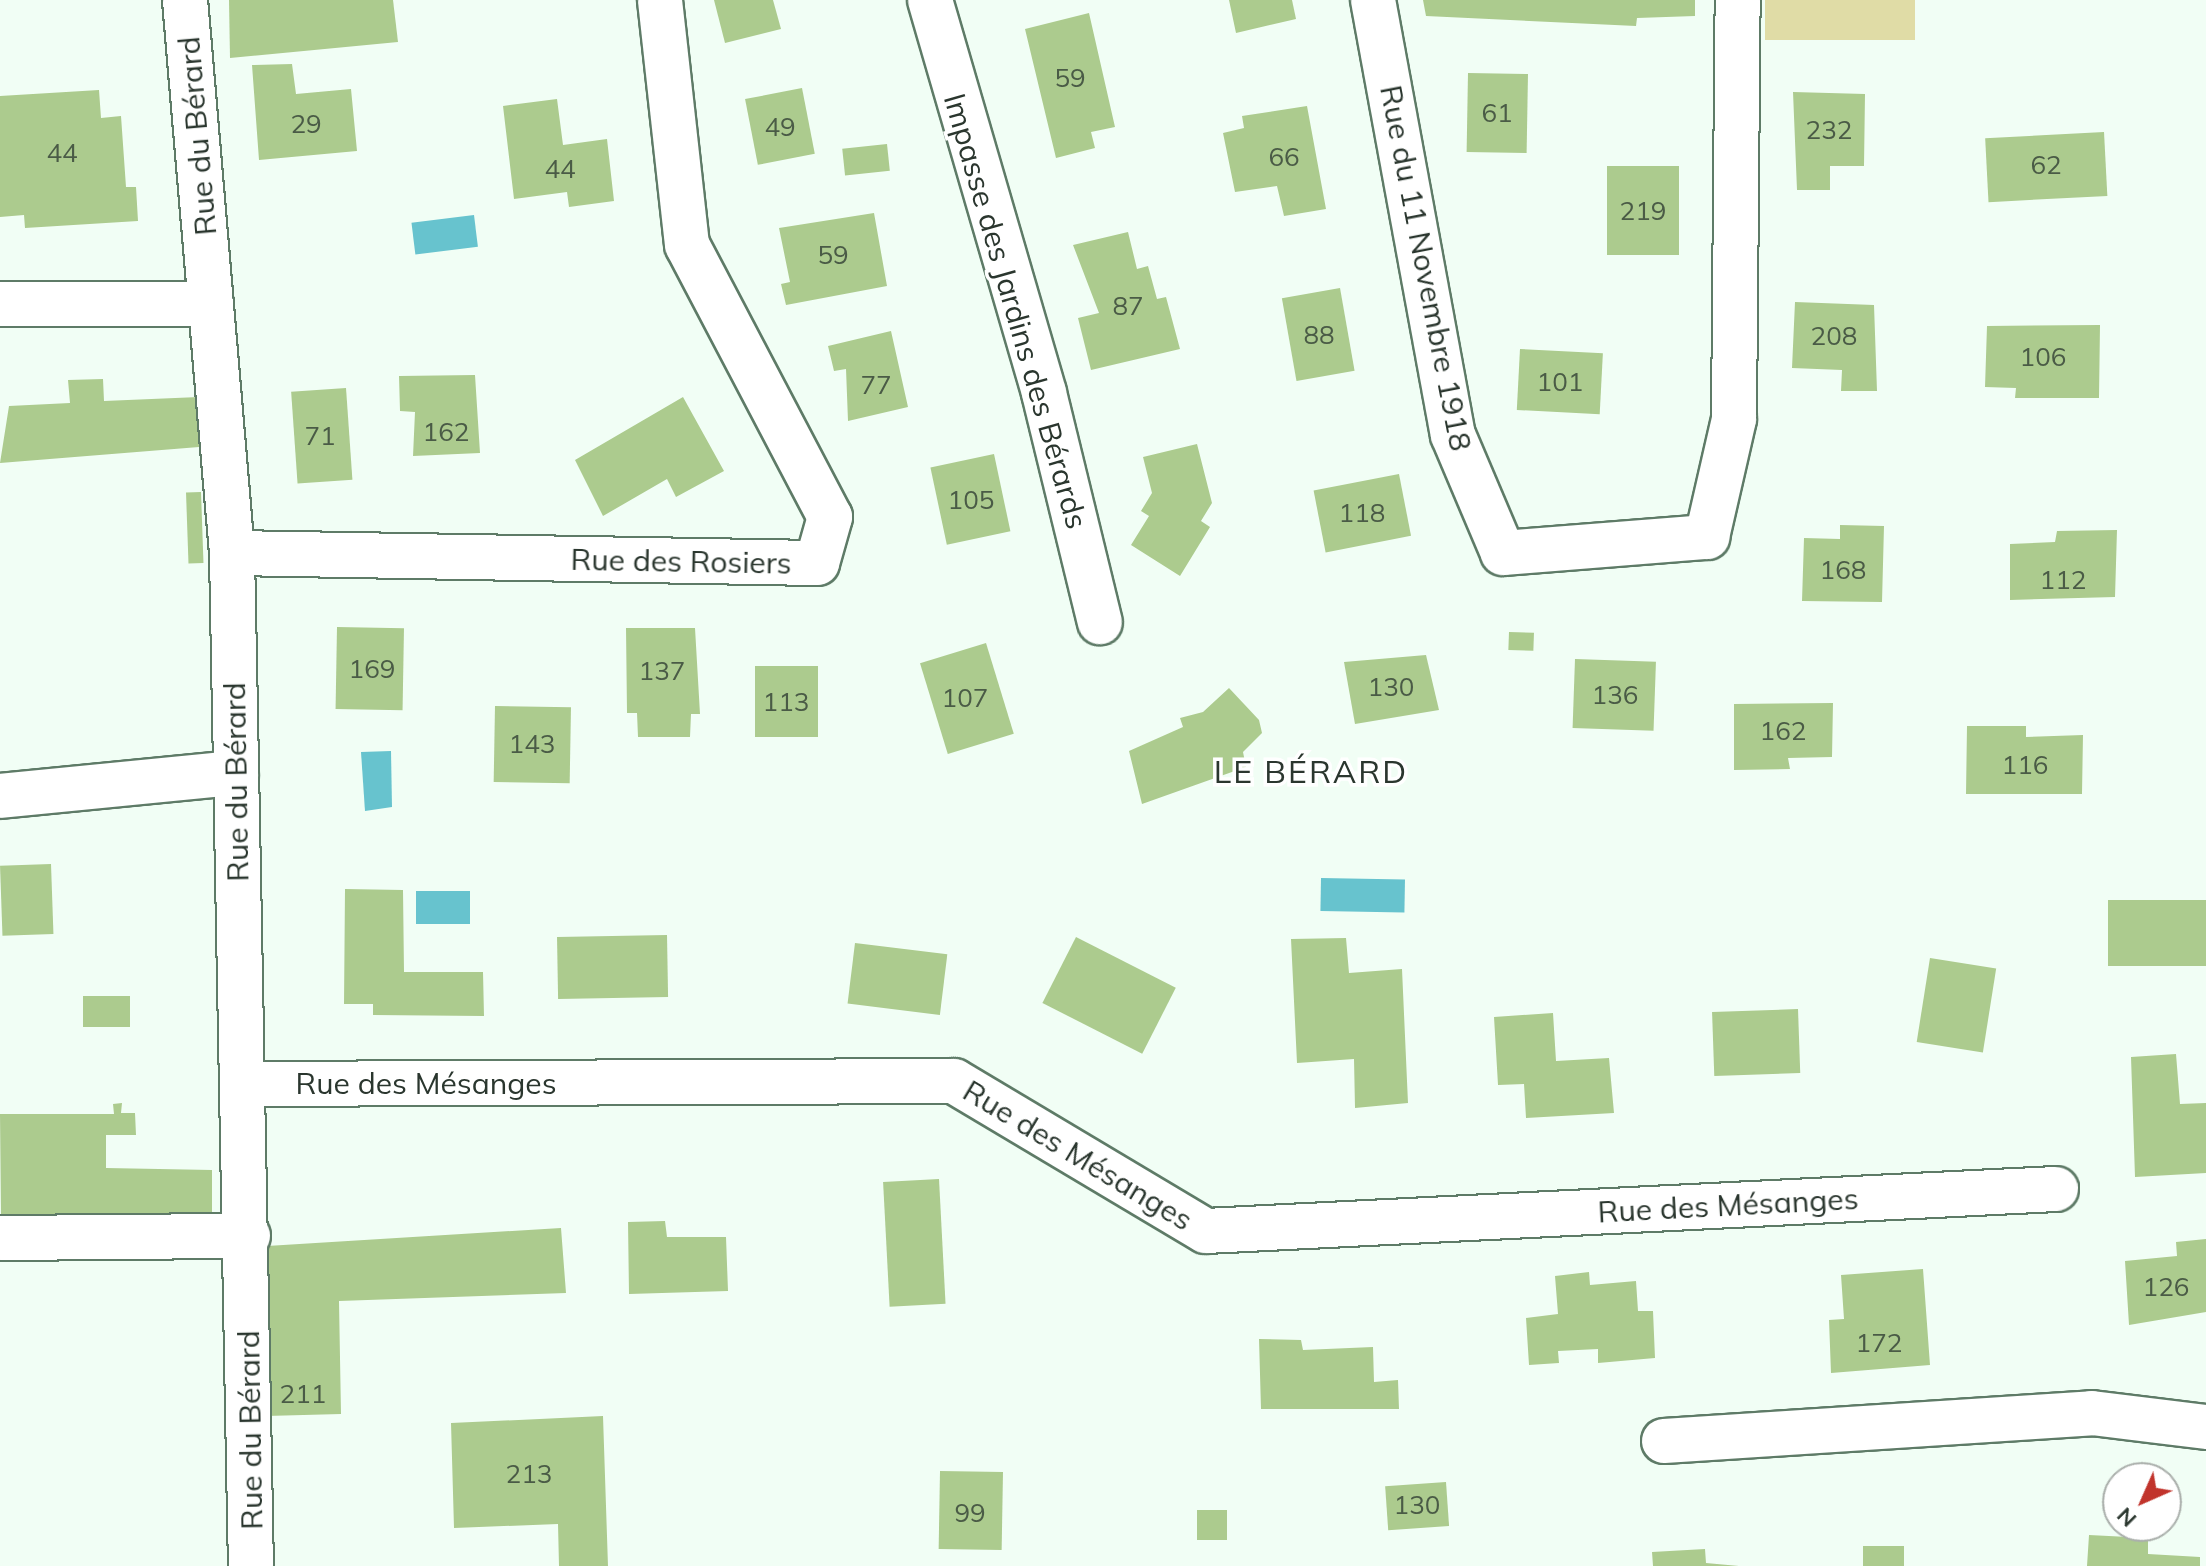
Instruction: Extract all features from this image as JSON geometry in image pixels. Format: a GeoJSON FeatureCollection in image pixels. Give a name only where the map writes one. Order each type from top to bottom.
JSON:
{"type":"FeatureCollection","features":[{"type":"Feature","properties":{"kind":"street","name":"Rue du Bérard"},"geometry":{"type":"LineString","coordinates":[[185,0],[232,553],[242,1084],[248,1236],[251,1566]]}},
{"type":"Feature","properties":{"kind":"street","name":"Rue des Rosiers"},"geometry":{"type":"LineString","coordinates":[[232,553],[817,563],[830,517],[687,245],[660,0]]}},
{"type":"Feature","properties":{"kind":"street","name":"Impasse des Jardins des Bérards"},"geometry":{"type":"LineString","coordinates":[[930,0],[1044,393],[1100,622]]}},
{"type":"Feature","properties":{"kind":"street","name":"Rue du 11 Novembre 1918"},"geometry":{"type":"LineString","coordinates":[[1373,0],[1453,435],[1503,553],[1707,537],[1734,419],[1738,0]]}},
{"type":"Feature","properties":{"kind":"street"},"geometry":{"type":"LineString","coordinates":[[0,304],[211,304]]}},
{"type":"Feature","properties":{"kind":"street"},"geometry":{"type":"LineString","coordinates":[[0,796],[236,773]]}},
{"type":"Feature","properties":{"kind":"street","name":"Rue des Mésanges"},"geometry":{"type":"LineString","coordinates":[[242,1084],[954,1081],[1206,1231],[2056,1189]]}},
{"type":"Feature","properties":{"kind":"street"},"geometry":{"type":"LineString","coordinates":[[0,1238],[248,1236]]}},
{"type":"Feature","properties":{"kind":"street"},"geometry":{"type":"LineString","coordinates":[[1664,1441],[2092,1413],[2206,1427]]}},
{"type":"Feature","properties":{"kind":"shaded area"},"geometry":{"type":"Polygon","coordinates":[[[1765,0],[1915,0],[1915,40],[1765,40],[1765,0]]]}},
{"type":"Feature","properties":{"kind":"water"},"geometry":{"type":"Polygon","coordinates":[[[474,215],[478,247],[415,254],[411,223],[474,215]]]}},
{"type":"Feature","properties":{"kind":"water"},"geometry":{"type":"Polygon","coordinates":[[[391,751],[392,807],[365,811],[361,752],[391,751]]]}},
{"type":"Feature","properties":{"kind":"water"},"geometry":{"type":"Polygon","coordinates":[[[1321,878],[1405,879],[1404,912],[1320,911],[1321,878]]]}},
{"type":"Feature","properties":{"kind":"water"},"geometry":{"type":"Polygon","coordinates":[[[416,891],[470,891],[470,924],[416,924],[416,891]]]}},
{"type":"Feature","properties":{"kind":"building"},"geometry":{"type":"Polygon","coordinates":[[[229,0],[393,0],[398,42],[230,58],[229,0]]]}},
{"type":"Feature","properties":{"kind":"building"},"geometry":{"type":"Polygon","coordinates":[[[714,0],[773,0],[781,29],[725,43],[714,0]]]}},
{"type":"Feature","properties":{"kind":"building"},"geometry":{"type":"Polygon","coordinates":[[[1229,0],[1292,0],[1296,19],[1236,33],[1229,0]]]}},
{"type":"Feature","properties":{"kind":"building"},"geometry":{"type":"Polygon","coordinates":[[[1423,0],[1695,0],[1695,16],[1637,18],[1636,26],[1426,16],[1423,0]]]}},
{"type":"Feature","properties":{"kind":"building"},"geometry":{"type":"Polygon","coordinates":[[[1089,13],[1115,127],[1091,132],[1095,148],[1056,158],[1025,29],[1089,13]]]}},
{"type":"Feature","properties":{"kind":"building"},"geometry":{"type":"Polygon","coordinates":[[[292,64],[296,94],[351,89],[357,151],[259,160],[252,65],[292,64]]]}},
{"type":"Feature","properties":{"kind":"building"},"geometry":{"type":"Polygon","coordinates":[[[1468,73],[1528,74],[1527,153],[1467,152],[1468,73]]]}},
{"type":"Feature","properties":{"kind":"building"},"geometry":{"type":"Polygon","coordinates":[[[802,88],[815,154],[758,165],[745,99],[802,88]]]}},
{"type":"Feature","properties":{"kind":"building"},"geometry":{"type":"Polygon","coordinates":[[[99,90],[101,118],[121,116],[126,187],[136,187],[138,221],[25,228],[24,215],[0,217],[0,96],[99,90]]]}},
{"type":"Feature","properties":{"kind":"building"},"geometry":{"type":"Polygon","coordinates":[[[1793,92],[1865,94],[1864,166],[1830,166],[1830,190],[1797,190],[1793,92]]]}},
{"type":"Feature","properties":{"kind":"building"},"geometry":{"type":"Polygon","coordinates":[[[557,99],[563,145],[607,139],[614,201],[569,207],[567,192],[514,199],[503,106],[557,99]]]}},
{"type":"Feature","properties":{"kind":"building"},"geometry":{"type":"Polygon","coordinates":[[[1307,106],[1326,209],[1284,216],[1277,186],[1235,192],[1223,133],[1244,128],[1242,116],[1307,106]]]}},
{"type":"Feature","properties":{"kind":"building"},"geometry":{"type":"Polygon","coordinates":[[[2104,132],[2107,196],[1989,202],[1985,138],[2104,132]]]}},
{"type":"Feature","properties":{"kind":"building"},"geometry":{"type":"Polygon","coordinates":[[[887,144],[890,171],[845,176],[842,149],[887,144]]]}},
{"type":"Feature","properties":{"kind":"building"},"geometry":{"type":"Polygon","coordinates":[[[1607,166],[1679,166],[1679,255],[1607,255],[1607,166]]]}},
{"type":"Feature","properties":{"kind":"building"},"geometry":{"type":"Polygon","coordinates":[[[874,213],[887,286],[786,305],[781,284],[790,282],[779,228],[874,213]]]}},
{"type":"Feature","properties":{"kind":"building"},"geometry":{"type":"Polygon","coordinates":[[[1128,232],[1137,269],[1148,266],[1157,299],[1166,297],[1180,349],[1091,370],[1078,318],[1099,313],[1073,245],[1128,232]]]}},
{"type":"Feature","properties":{"kind":"building"},"geometry":{"type":"Polygon","coordinates":[[[1340,288],[1355,371],[1296,381],[1282,298],[1340,288]]]}},
{"type":"Feature","properties":{"kind":"building"},"geometry":{"type":"Polygon","coordinates":[[[1795,302],[1874,305],[1877,391],[1841,391],[1842,370],[1792,368],[1795,302]]]}},
{"type":"Feature","properties":{"kind":"building"},"geometry":{"type":"Polygon","coordinates":[[[2100,325],[2099,398],[2015,398],[2016,388],[1985,387],[1987,326],[2100,325]]]}},
{"type":"Feature","properties":{"kind":"building"},"geometry":{"type":"Polygon","coordinates":[[[891,331],[908,407],[848,421],[846,369],[834,371],[828,346],[891,331]]]}},
{"type":"Feature","properties":{"kind":"building"},"geometry":{"type":"Polygon","coordinates":[[[1520,349],[1603,353],[1600,414],[1517,410],[1520,349]]]}},
{"type":"Feature","properties":{"kind":"building"},"geometry":{"type":"Polygon","coordinates":[[[475,375],[480,453],[413,456],[415,412],[400,411],[399,376],[475,375]]]}},
{"type":"Feature","properties":{"kind":"building"},"geometry":{"type":"Polygon","coordinates":[[[103,379],[104,401],[199,397],[199,447],[0,463],[9,406],[70,403],[68,380],[103,379]]]}},
{"type":"Feature","properties":{"kind":"building"},"geometry":{"type":"Polygon","coordinates":[[[346,388],[352,480],[298,484],[291,392],[346,388]]]}},
{"type":"Feature","properties":{"kind":"building"},"geometry":{"type":"Polygon","coordinates":[[[683,397],[724,471],[676,497],[667,479],[603,516],[575,460],[683,397]]]}},
{"type":"Feature","properties":{"kind":"building"},"geometry":{"type":"Polygon","coordinates":[[[1197,444],[1212,503],[1201,521],[1210,527],[1180,576],[1131,545],[1149,516],[1141,511],[1152,493],[1143,457],[1197,444]]]}},
{"type":"Feature","properties":{"kind":"building"},"geometry":{"type":"Polygon","coordinates":[[[994,454],[1010,531],[947,545],[930,468],[994,454]]]}},
{"type":"Feature","properties":{"kind":"building"},"geometry":{"type":"Polygon","coordinates":[[[1399,474],[1411,536],[1326,552],[1314,491],[1399,474]]]}},
{"type":"Feature","properties":{"kind":"building"},"geometry":{"type":"Polygon","coordinates":[[[201,492],[203,563],[188,563],[186,493],[201,492]]]}},
{"type":"Feature","properties":{"kind":"building"},"geometry":{"type":"Polygon","coordinates":[[[1840,525],[1884,526],[1882,602],[1802,601],[1804,538],[1840,539],[1840,525]]]}},
{"type":"Feature","properties":{"kind":"building"},"geometry":{"type":"Polygon","coordinates":[[[2117,530],[2115,597],[2010,600],[2010,544],[2055,542],[2057,531],[2117,530]]]}},
{"type":"Feature","properties":{"kind":"building"},"geometry":{"type":"Polygon","coordinates":[[[337,627],[404,628],[403,710],[336,709],[337,627]]]}},
{"type":"Feature","properties":{"kind":"building"},"geometry":{"type":"Polygon","coordinates":[[[626,628],[695,628],[700,714],[691,714],[690,737],[638,737],[637,713],[627,713],[626,628]]]}},
{"type":"Feature","properties":{"kind":"building"},"geometry":{"type":"Polygon","coordinates":[[[1509,632],[1534,633],[1533,651],[1508,650],[1509,632]]]}},
{"type":"Feature","properties":{"kind":"building"},"geometry":{"type":"Polygon","coordinates":[[[986,643],[1014,734],[948,754],[920,663],[986,643]]]}},
{"type":"Feature","properties":{"kind":"building"},"geometry":{"type":"Polygon","coordinates":[[[1426,655],[1439,710],[1355,724],[1344,662],[1426,655]]]}},
{"type":"Feature","properties":{"kind":"building"},"geometry":{"type":"Polygon","coordinates":[[[1575,659],[1656,662],[1654,731],[1573,728],[1575,659]]]}},
{"type":"Feature","properties":{"kind":"building"},"geometry":{"type":"Polygon","coordinates":[[[755,666],[818,666],[818,737],[755,737],[755,666]]]}},
{"type":"Feature","properties":{"kind":"building"},"geometry":{"type":"Polygon","coordinates":[[[1229,688],[1259,720],[1262,733],[1243,752],[1246,767],[1142,804],[1129,751],[1183,727],[1180,718],[1203,712],[1229,688]]]}},
{"type":"Feature","properties":{"kind":"building"},"geometry":{"type":"Polygon","coordinates":[[[1833,703],[1832,757],[1788,758],[1790,769],[1734,770],[1734,704],[1833,703]]]}},
{"type":"Feature","properties":{"kind":"building"},"geometry":{"type":"Polygon","coordinates":[[[495,706],[571,707],[570,783],[494,782],[495,706]]]}},
{"type":"Feature","properties":{"kind":"building"},"geometry":{"type":"Polygon","coordinates":[[[1967,726],[2026,726],[2026,737],[2083,735],[2082,794],[1966,794],[1967,726]]]}},
{"type":"Feature","properties":{"kind":"building"},"geometry":{"type":"Polygon","coordinates":[[[51,864],[53,934],[2,936],[0,866],[51,864]]]}},
{"type":"Feature","properties":{"kind":"building"},"geometry":{"type":"Polygon","coordinates":[[[345,889],[403,890],[404,972],[483,972],[484,1016],[373,1015],[373,1004],[344,1004],[345,889]]]}},
{"type":"Feature","properties":{"kind":"building"},"geometry":{"type":"Polygon","coordinates":[[[2108,900],[2206,900],[2206,966],[2108,966],[2108,900]]]}},
{"type":"Feature","properties":{"kind":"building"},"geometry":{"type":"Polygon","coordinates":[[[667,935],[668,997],[558,999],[557,937],[667,935]]]}},
{"type":"Feature","properties":{"kind":"building"},"geometry":{"type":"Polygon","coordinates":[[[1076,937],[1176,988],[1142,1054],[1042,1003],[1076,937]]]}},
{"type":"Feature","properties":{"kind":"building"},"geometry":{"type":"Polygon","coordinates":[[[1346,938],[1349,973],[1402,969],[1408,1103],[1355,1108],[1354,1059],[1297,1063],[1291,939],[1346,938]]]}},
{"type":"Feature","properties":{"kind":"building"},"geometry":{"type":"Polygon","coordinates":[[[855,943],[947,954],[940,1015],[848,1004],[855,943]]]}},
{"type":"Feature","properties":{"kind":"building"},"geometry":{"type":"Polygon","coordinates":[[[1930,958],[1996,968],[1983,1052],[1917,1042],[1930,958]]]}},
{"type":"Feature","properties":{"kind":"building"},"geometry":{"type":"Polygon","coordinates":[[[83,996],[130,996],[130,1027],[83,1027],[83,996]]]}},
{"type":"Feature","properties":{"kind":"building"},"geometry":{"type":"Polygon","coordinates":[[[1798,1009],[1800,1073],[1714,1076],[1712,1012],[1798,1009]]]}},
{"type":"Feature","properties":{"kind":"building"},"geometry":{"type":"Polygon","coordinates":[[[1553,1013],[1556,1061],[1609,1058],[1614,1113],[1526,1118],[1524,1084],[1498,1085],[1494,1017],[1553,1013]]]}},
{"type":"Feature","properties":{"kind":"building"},"geometry":{"type":"Polygon","coordinates":[[[2176,1054],[2180,1104],[2206,1103],[2206,1173],[2135,1177],[2131,1057],[2176,1054]]]}},
{"type":"Feature","properties":{"kind":"building"},"geometry":{"type":"Polygon","coordinates":[[[122,1103],[121,1113],[135,1113],[136,1135],[106,1135],[106,1168],[212,1170],[212,1213],[1,1215],[0,1114],[114,1114],[113,1104],[122,1103]]]}},
{"type":"Feature","properties":{"kind":"building"},"geometry":{"type":"Polygon","coordinates":[[[939,1179],[946,1304],[890,1307],[883,1182],[939,1179]]]}},
{"type":"Feature","properties":{"kind":"building"},"geometry":{"type":"Polygon","coordinates":[[[665,1221],[667,1237],[726,1237],[728,1291],[629,1294],[628,1222],[665,1221]]]}},
{"type":"Feature","properties":{"kind":"building"},"geometry":{"type":"Polygon","coordinates":[[[561,1228],[566,1293],[339,1301],[341,1414],[266,1416],[267,1246],[561,1228]]]}},
{"type":"Feature","properties":{"kind":"building"},"geometry":{"type":"Polygon","coordinates":[[[2206,1239],[2206,1312],[2129,1325],[2125,1261],[2177,1256],[2176,1242],[2206,1239]]]}},
{"type":"Feature","properties":{"kind":"building"},"geometry":{"type":"Polygon","coordinates":[[[1923,1269],[1930,1365],[1831,1373],[1829,1320],[1844,1319],[1841,1275],[1923,1269]]]}},
{"type":"Feature","properties":{"kind":"building"},"geometry":{"type":"Polygon","coordinates":[[[1589,1272],[1590,1285],[1636,1281],[1638,1311],[1653,1311],[1655,1358],[1598,1363],[1598,1349],[1558,1351],[1559,1363],[1529,1365],[1526,1318],[1558,1314],[1555,1276],[1589,1272]]]}},
{"type":"Feature","properties":{"kind":"building"},"geometry":{"type":"Polygon","coordinates":[[[1259,1339],[1301,1340],[1303,1350],[1373,1347],[1374,1382],[1398,1380],[1399,1409],[1261,1409],[1259,1339]]]}},
{"type":"Feature","properties":{"kind":"building"},"geometry":{"type":"Polygon","coordinates":[[[603,1416],[608,1566],[559,1566],[558,1524],[454,1528],[451,1423],[603,1416]]]}},
{"type":"Feature","properties":{"kind":"building"},"geometry":{"type":"Polygon","coordinates":[[[940,1471],[1003,1472],[1002,1550],[939,1549],[940,1471]]]}},
{"type":"Feature","properties":{"kind":"building"},"geometry":{"type":"Polygon","coordinates":[[[1446,1482],[1449,1526],[1388,1530],[1385,1486],[1446,1482]]]}},
{"type":"Feature","properties":{"kind":"building"},"geometry":{"type":"Polygon","coordinates":[[[1197,1510],[1227,1510],[1227,1540],[1197,1540],[1197,1510]]]}},
{"type":"Feature","properties":{"kind":"building"},"geometry":{"type":"Polygon","coordinates":[[[2089,1535],[2102,1536],[2102,1542],[2148,1542],[2148,1554],[2200,1557],[2200,1566],[2087,1566],[2089,1535]]]}},
{"type":"Feature","properties":{"kind":"building"},"geometry":{"type":"Polygon","coordinates":[[[1863,1546],[1904,1546],[1904,1566],[1863,1566],[1863,1546]]]}},
{"type":"Feature","properties":{"kind":"building"},"geometry":{"type":"Polygon","coordinates":[[[1705,1549],[1706,1563],[1739,1566],[1653,1566],[1652,1552],[1705,1549]]]}},
{"type":"Feature","properties":{"kind":"district","name":"LE BÉRARD"},"geometry":{"type":"Point","coordinates":[1311,771]}}]}
